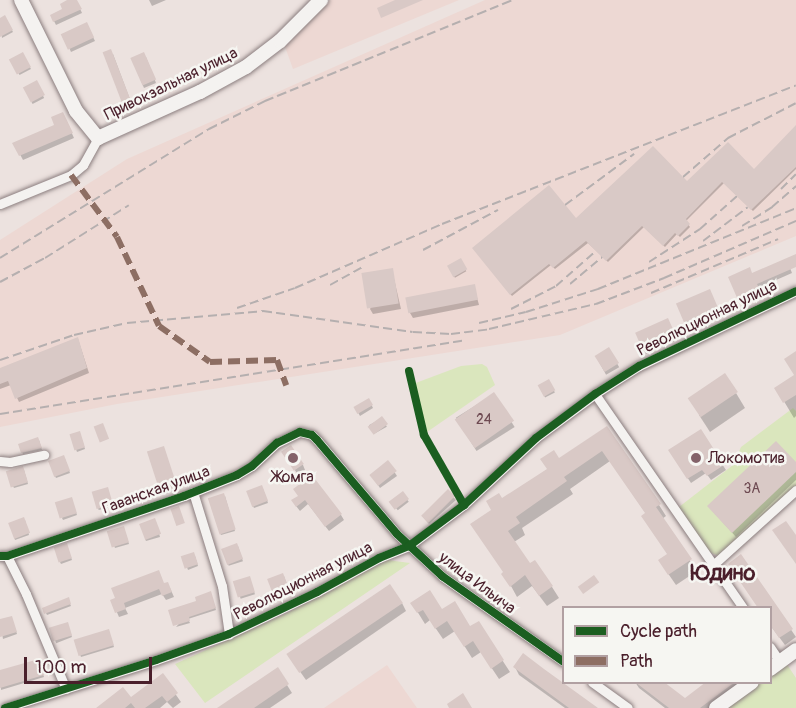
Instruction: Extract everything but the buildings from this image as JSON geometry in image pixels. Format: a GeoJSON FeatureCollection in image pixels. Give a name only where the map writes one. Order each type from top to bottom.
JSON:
{"type":"FeatureCollection","features":[{"type":"Feature","properties":{"kind":"main road"},"geometry":{"type":"LineString","coordinates":[[21,0],[76,111],[98,138]]}},
{"type":"Feature","properties":{"kind":"main road","name":"Привокзальная улица"},"geometry":{"type":"LineString","coordinates":[[98,138],[200,92],[246,67],[280,41],[321,0]]}},
{"type":"Feature","properties":{"kind":"main road"},"geometry":{"type":"LineString","coordinates":[[775,665],[796,650]]}},
{"type":"Feature","properties":{"kind":"main road"},"geometry":{"type":"LineString","coordinates":[[716,708],[749,684]]}},
{"type":"Feature","properties":{"kind":"street","name":"Привокзальная улица"},"geometry":{"type":"LineString","coordinates":[[0,204],[71,175],[83,165],[98,138]]}},
{"type":"Feature","properties":{"kind":"street","name":"Революционная улица"},"geometry":{"type":"LineString","coordinates":[[5,708],[229,634],[317,592],[379,558],[409,546],[464,505],[537,438],[595,394],[649,361],[796,291]]}},
{"type":"Feature","properties":{"kind":"street"},"geometry":{"type":"LineString","coordinates":[[595,394],[742,606]]}},
{"type":"Feature","properties":{"kind":"street","name":"Гаванская улица"},"geometry":{"type":"LineString","coordinates":[[4,556],[193,492],[245,471],[287,436],[300,432],[312,435]]}},
{"type":"Feature","properties":{"kind":"street","name":"улица Ильича"},"geometry":{"type":"LineString","coordinates":[[312,435],[409,546],[442,576],[562,661]]}},
{"type":"Feature","properties":{"kind":"street"},"geometry":{"type":"LineString","coordinates":[[0,461],[10,462],[44,455]]}},
{"type":"Feature","properties":{"kind":"street"},"geometry":{"type":"LineString","coordinates":[[713,565],[796,490]]}},
{"type":"Feature","properties":{"kind":"street"},"geometry":{"type":"LineString","coordinates":[[193,492],[222,586],[229,634]]}},
{"type":"Feature","properties":{"kind":"street"},"geometry":{"type":"LineString","coordinates":[[4,556],[27,594],[66,689]]}},
{"type":"Feature","properties":{"kind":"street"},"geometry":{"type":"LineString","coordinates":[[595,684],[628,708]]}},
{"type":"Feature","properties":{"kind":"shaded area"},"geometry":{"type":"Polygon","coordinates":[[[330,0],[459,0],[293,69],[284,44],[330,0]]]}},
{"type":"Feature","properties":{"kind":"shaded area"},"geometry":{"type":"Polygon","coordinates":[[[485,0],[796,0],[796,236],[560,335],[117,404],[0,427],[0,240],[127,159],[485,0]]]}},
{"type":"Feature","properties":{"kind":"shaded area"},"geometry":{"type":"Polygon","coordinates":[[[387,665],[417,708],[324,708],[387,665]]]}},
{"type":"Feature","properties":{"kind":"green space"},"geometry":{"type":"Polygon","coordinates":[[[482,364],[487,367],[495,385],[427,432],[413,384],[461,366],[482,364]]]}},
{"type":"Feature","properties":{"kind":"green space"},"geometry":{"type":"Polygon","coordinates":[[[793,408],[796,411],[796,490],[721,557],[709,552],[679,507],[733,465],[741,447],[793,408]]]}},
{"type":"Feature","properties":{"kind":"green space"},"geometry":{"type":"Polygon","coordinates":[[[387,560],[410,563],[205,703],[175,664],[285,614],[387,560]]]}},
{"type":"Feature","properties":{"kind":"green space"},"geometry":{"type":"Polygon","coordinates":[[[786,663],[796,678],[796,708],[723,708],[757,684],[772,684],[772,673],[786,663]]]}},
{"type":"Feature","properties":{"kind":"railway"},"geometry":{"type":"LineString","coordinates":[[0,258],[209,129],[265,101],[513,0]]}},
{"type":"Feature","properties":{"kind":"railway"},"geometry":{"type":"LineString","coordinates":[[237,308],[295,288],[442,224],[796,85]]}},
{"type":"Feature","properties":{"kind":"railway"},"geometry":{"type":"LineString","coordinates":[[683,177],[728,138],[796,103]]}},
{"type":"Feature","properties":{"kind":"railway"},"geometry":{"type":"LineString","coordinates":[[565,205],[634,154]]}},
{"type":"Feature","properties":{"kind":"railway"},"geometry":{"type":"LineString","coordinates":[[781,189],[796,174]]}},
{"type":"Feature","properties":{"kind":"railway"},"geometry":{"type":"LineString","coordinates":[[742,226],[772,207],[796,186]]}},
{"type":"Feature","properties":{"kind":"railway"},"geometry":{"type":"LineString","coordinates":[[649,262],[700,229],[737,196]]}},
{"type":"Feature","properties":{"kind":"railway"},"geometry":{"type":"LineString","coordinates":[[0,282],[45,258],[129,205]]}},
{"type":"Feature","properties":{"kind":"railway"},"geometry":{"type":"LineString","coordinates":[[703,241],[748,207]]}},
{"type":"Feature","properties":{"kind":"railway"},"geometry":{"type":"LineString","coordinates":[[479,323],[526,312],[598,289],[796,208]]}},
{"type":"Feature","properties":{"kind":"railway"},"geometry":{"type":"LineString","coordinates":[[423,250],[498,210]]}},
{"type":"Feature","properties":{"kind":"railway"},"geometry":{"type":"LineString","coordinates":[[0,360],[74,335],[127,323],[263,311],[413,332],[451,334],[489,329],[596,304],[664,278],[796,221]]}},
{"type":"Feature","properties":{"kind":"railway"},"geometry":{"type":"LineString","coordinates":[[651,293],[778,239]]}},
{"type":"Feature","properties":{"kind":"railway"},"geometry":{"type":"LineString","coordinates":[[511,309],[556,286],[596,251]]}},
{"type":"Feature","properties":{"kind":"railway"},"geometry":{"type":"LineString","coordinates":[[570,284],[602,257]]}},
{"type":"Feature","properties":{"kind":"railway"},"geometry":{"type":"LineString","coordinates":[[330,285],[363,267]]}},
{"type":"Feature","properties":{"kind":"railway"},"geometry":{"type":"LineString","coordinates":[[0,414],[465,340]]}},
{"type":"Feature","properties":{"kind":"marked path"},"geometry":{"type":"LineString","coordinates":[[71,175],[117,237],[159,326],[210,362],[277,360],[286,385]]}},
{"type":"Feature","properties":{"kind":"cycle path"},"geometry":{"type":"LineString","coordinates":[[5,708],[229,634],[317,592],[379,558],[409,546],[464,505],[536,438],[595,394],[639,366],[796,291]]}},
{"type":"Feature","properties":{"kind":"cycle path"},"geometry":{"type":"LineString","coordinates":[[409,371],[424,435],[464,505]]}},
{"type":"Feature","properties":{"kind":"cycle path"},"geometry":{"type":"LineString","coordinates":[[0,556],[7,556],[184,496],[237,475],[252,466],[277,443],[300,432],[312,435],[317,440],[397,534],[442,576],[562,661]]}},
{"type":"Feature","properties":{"kind":"place","name":"Жомга"},"geometry":{"type":"Point","coordinates":[293,458]}},
{"type":"Feature","properties":{"kind":"place","name":"Локомотив"},"geometry":{"type":"Point","coordinates":[696,458]}},
{"type":"Feature","properties":{"kind":"district","name":"Юдино"},"geometry":{"type":"Point","coordinates":[723,574]}}]}
